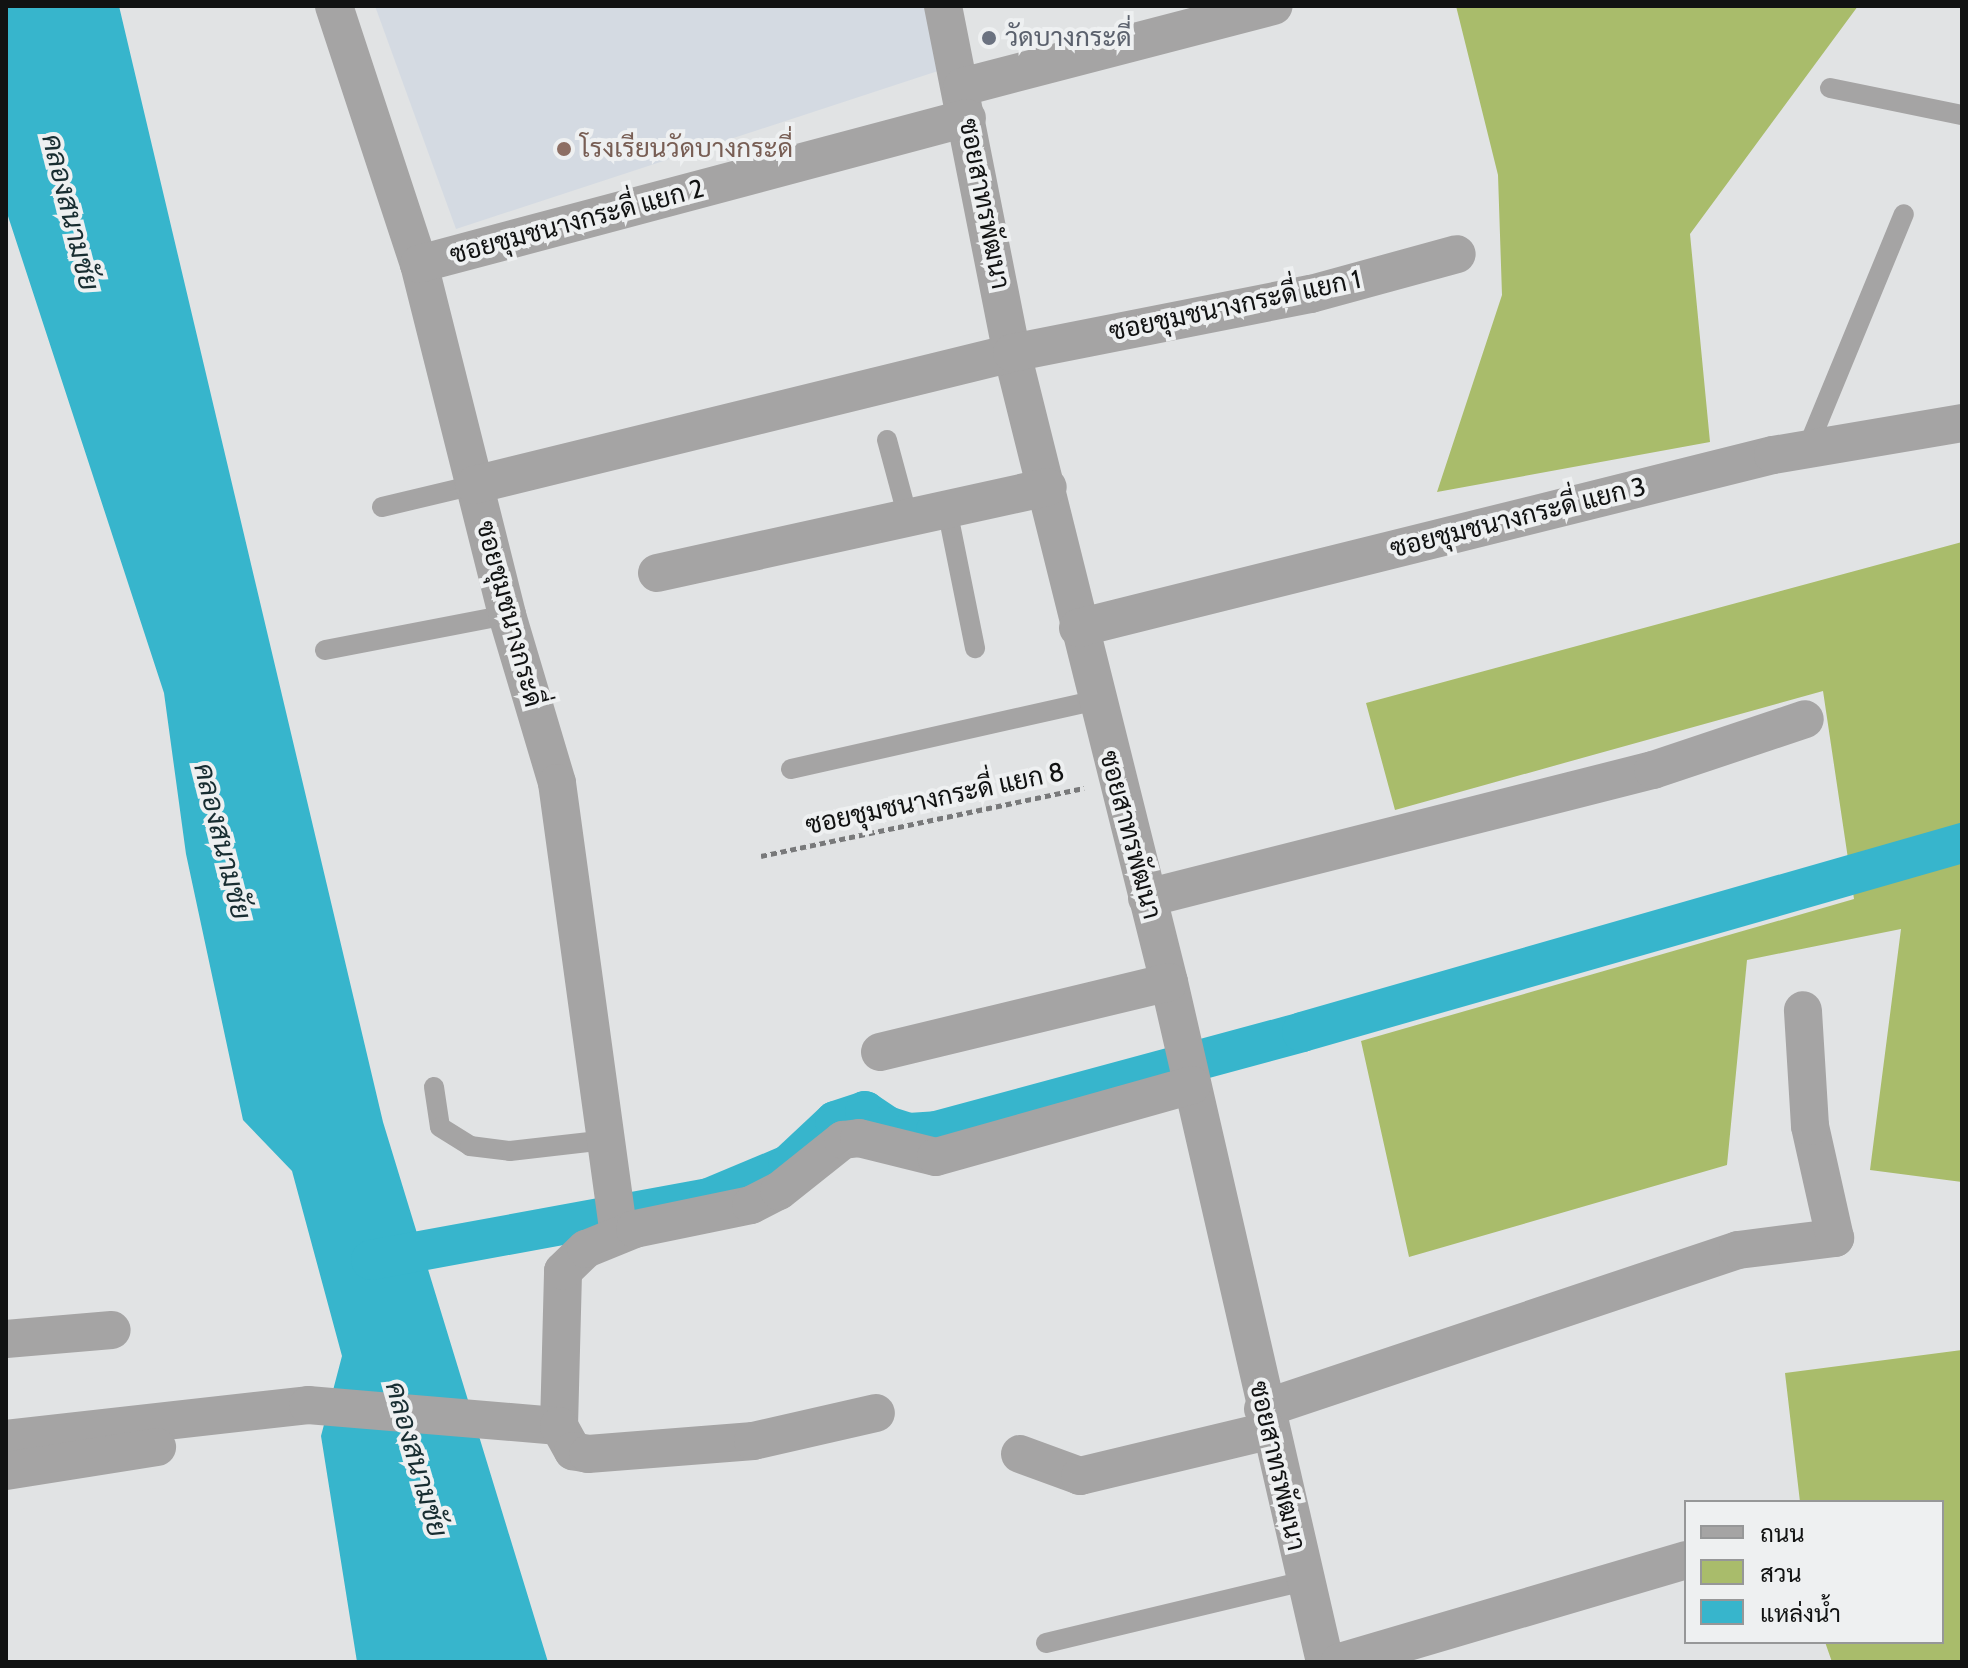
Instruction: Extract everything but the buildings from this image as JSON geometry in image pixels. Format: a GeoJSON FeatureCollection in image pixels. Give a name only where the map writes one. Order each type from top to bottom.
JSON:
{"type":"FeatureCollection","features":[{"type":"Feature","properties":{"kind":"street","name":"ซอยชุมชนางกระดี่"},"geometry":{"type":"LineString","coordinates":[[334,6],[419,264],[507,615],[557,783],[618,1223]]}},
{"type":"Feature","properties":{"kind":"street","name":"ซอยสาทรพัฒนา"},"geometry":{"type":"LineString","coordinates":[[943,6],[1012,353],[1048,487],[1078,628],[1169,982],[1266,1420],[1325,1662]]}},
{"type":"Feature","properties":{"kind":"street","name":"ซอยชุมชนางกระดี่ แยก 2"},"geometry":{"type":"LineString","coordinates":[[419,264],[964,103],[1274,6]]}},
{"type":"Feature","properties":{"kind":"street","name":"ซอยชุมชนางกระดี่ แยก 1"},"geometry":{"type":"LineString","coordinates":[[474,485],[1012,353],[1311,294],[1457,254]]}},
{"type":"Feature","properties":{"kind":"street","name":"ซอยชุมชนางกระดี่ แยก 3"},"geometry":{"type":"LineString","coordinates":[[1078,628],[1807,449],[1962,423]]}},
{"type":"Feature","properties":{"kind":"street"},"geometry":{"type":"LineString","coordinates":[[657,573],[1048,487]]}},
{"type":"Feature","properties":{"kind":"street"},"geometry":{"type":"LineString","coordinates":[[1147,898],[1653,770],[1805,719]]}},
{"type":"Feature","properties":{"kind":"street"},"geometry":{"type":"LineString","coordinates":[[880,1052],[1169,982]]}},
{"type":"Feature","properties":{"kind":"street"},"geometry":{"type":"LineString","coordinates":[[1020,1454],[1080,1476],[1266,1420],[1738,1250],[1835,1238],[1810,1126],[1803,1010]]}},
{"type":"Feature","properties":{"kind":"street"},"geometry":{"type":"LineString","coordinates":[[876,1413],[753,1441],[588,1454],[573,1451],[559,1426],[563,1271],[618,1223],[751,1205],[779,1191],[843,1140],[859,1138],[936,1157],[1188,1070]]}},
{"type":"Feature","properties":{"kind":"street"},"geometry":{"type":"LineString","coordinates":[[6,1339],[112,1330]]}},
{"type":"Feature","properties":{"kind":"street"},"geometry":{"type":"LineString","coordinates":[[6,1439],[308,1405],[467,1421],[559,1426]]}},
{"type":"Feature","properties":{"kind":"street"},"geometry":{"type":"LineString","coordinates":[[6,1471],[157,1447]]}},
{"type":"Feature","properties":{"kind":"street"},"geometry":{"type":"LineString","coordinates":[[1340,1662],[1684,1561]]}},
{"type":"Feature","properties":{"kind":"lane"},"geometry":{"type":"LineString","coordinates":[[1830,88],[1962,115]]}},
{"type":"Feature","properties":{"kind":"lane"},"geometry":{"type":"LineString","coordinates":[[1807,449],[1904,214]]}},
{"type":"Feature","properties":{"kind":"lane"},"geometry":{"type":"LineString","coordinates":[[887,440],[908,518]]}},
{"type":"Feature","properties":{"kind":"lane"},"geometry":{"type":"LineString","coordinates":[[382,507],[474,485]]}},
{"type":"Feature","properties":{"kind":"lane"},"geometry":{"type":"LineString","coordinates":[[947,509],[975,648]]}},
{"type":"Feature","properties":{"kind":"lane"},"geometry":{"type":"LineString","coordinates":[[325,650],[507,615]]}},
{"type":"Feature","properties":{"kind":"lane"},"geometry":{"type":"LineString","coordinates":[[791,769],[1096,700]]}},
{"type":"Feature","properties":{"kind":"lane"},"geometry":{"type":"LineString","coordinates":[[434,1087],[440,1127],[470,1146],[510,1151],[607,1140]]}},
{"type":"Feature","properties":{"kind":"lane"},"geometry":{"type":"LineString","coordinates":[[1046,1643],[1305,1581]]}},
{"type":"Feature","properties":{"kind":"path","name":"ซอยชุมชนางกระดี่ แยก 8"},"geometry":{"type":"LineString","coordinates":[[761,856],[1117,782]]}},
{"type":"Feature","properties":{"kind":"shaded area","name":"โรงเรียนวัดบางกระดี่"},"geometry":{"type":"Polygon","coordinates":[[[375,6],[927,6],[944,69],[456,229],[375,6]]]}},
{"type":"Feature","properties":{"kind":"green space"},"geometry":{"type":"Polygon","coordinates":[[[1456,6],[1858,6],[1690,234],[1710,442],[1437,492],[1502,295],[1498,175],[1456,6]]]}},
{"type":"Feature","properties":{"kind":"green space"},"geometry":{"type":"Polygon","coordinates":[[[1962,542],[1962,1182],[1870,1170],[1901,929],[1747,960],[1727,1165],[1409,1257],[1361,1041],[1854,899],[1823,691],[1395,810],[1366,703],[1962,542]]]}},
{"type":"Feature","properties":{"kind":"green space"},"geometry":{"type":"Polygon","coordinates":[[[1962,1350],[1962,1662],[1832,1662],[1826,1644],[1944,1644],[1944,1500],[1800,1500],[1785,1373],[1962,1350]]]}},
{"type":"Feature","properties":{"kind":"water","name":"คลองสนามชัย"},"geometry":{"type":"Polygon","coordinates":[[[6,6],[119,6],[383,1122],[548,1662],[357,1662],[321,1436],[342,1356],[292,1171],[243,1120],[186,854],[164,693],[6,210],[6,6]]]}},
{"type":"Feature","properties":{"kind":"waterway"},"geometry":{"type":"LineString","coordinates":[[371,1260],[709,1198],[788,1165],[835,1121],[865,1111],[887,1126],[909,1133],[936,1131],[1302,1032],[1962,843]]}},
{"type":"Feature","properties":{"kind":"place","name":"วัดบางกระดี่"},"geometry":{"type":"Point","coordinates":[989,38]}},
{"type":"Feature","properties":{"kind":"place","name":"โรงเรียนวัดบางกระดี่"},"geometry":{"type":"Point","coordinates":[564,149]}}]}
